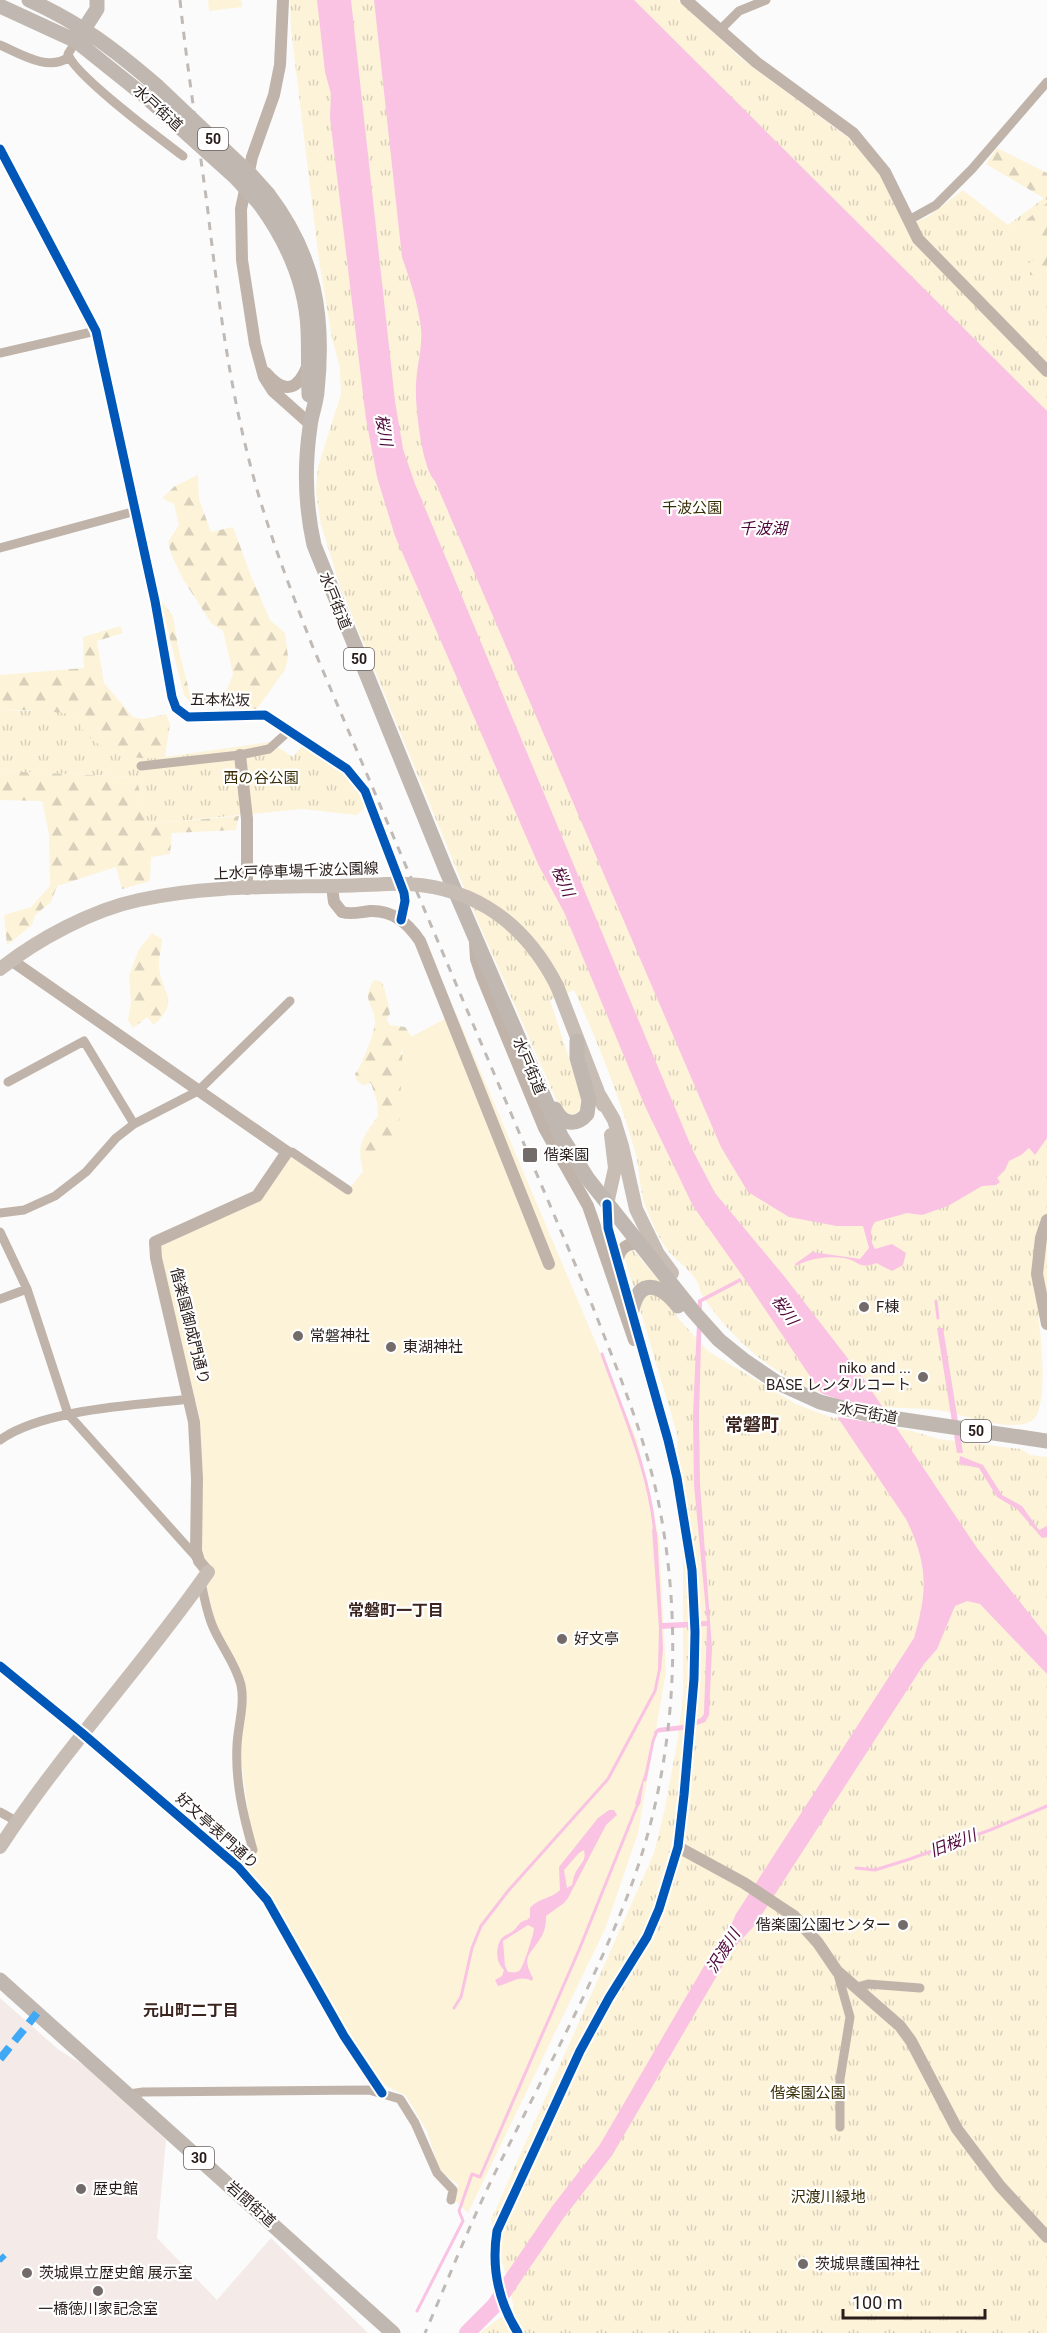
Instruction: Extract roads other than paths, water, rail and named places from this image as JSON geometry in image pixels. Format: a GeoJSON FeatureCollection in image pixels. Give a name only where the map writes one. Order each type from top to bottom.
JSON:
{"type":"FeatureCollection","features":[{"type":"Feature","properties":{"kind":"main road","name":"50"},"geometry":{"type":"LineString","coordinates":[[29,0],[80,35]]}},
{"type":"Feature","properties":{"kind":"main road"},"geometry":{"type":"LineString","coordinates":[[80,35],[97,9],[97,0]]}},
{"type":"Feature","properties":{"kind":"main road","name":"50"},"geometry":{"type":"LineString","coordinates":[[0,6],[80,35]]}},
{"type":"Feature","properties":{"kind":"main road","name":"水戸街道"},"geometry":{"type":"LineString","coordinates":[[80,35],[112,48],[152,92],[251,175],[282,237],[300,281],[307,316],[310,424],[305,493],[314,545],[474,938],[536,1082],[570,1152],[607,1204],[719,1340],[733,1353],[776,1382],[806,1397],[852,1412],[1047,1441]]}},
{"type":"Feature","properties":{"kind":"main road","name":"水戸街道"},"geometry":{"type":"LineString","coordinates":[[263,198],[283,214],[297,239],[307,262],[317,299],[320,346],[317,392],[310,424]]}},
{"type":"Feature","properties":{"kind":"main road","name":"上水戸停車場千波公園線"},"geometry":{"type":"LineString","coordinates":[[5,964],[64,930],[114,907],[178,893],[406,883],[438,887],[487,907],[508,923],[532,946],[557,986],[600,1096],[614,1154],[612,1189],[607,1204]]}},
{"type":"Feature","properties":{"kind":"main road"},"geometry":{"type":"LineString","coordinates":[[536,1082],[548,1094],[562,1121],[568,1123],[584,1119],[589,1100],[577,1058],[577,1041]]}},
{"type":"Feature","properties":{"kind":"main road"},"geometry":{"type":"LineString","coordinates":[[600,1096],[614,1120],[636,1209],[650,1240],[674,1276],[719,1330],[733,1353]]}},
{"type":"Feature","properties":{"kind":"main road"},"geometry":{"type":"LineString","coordinates":[[632,1310],[637,1295],[646,1288],[656,1287],[673,1300],[701,1332],[719,1340]]}},
{"type":"Feature","properties":{"kind":"main road"},"geometry":{"type":"LineString","coordinates":[[0,1847],[16,1821],[82,1733],[204,1577]]}},
{"type":"Feature","properties":{"kind":"main road","name":"岩間街道"},"geometry":{"type":"LineString","coordinates":[[0,1980],[393,2333]]}},
{"type":"Feature","properties":{"kind":"street"},"geometry":{"type":"LineString","coordinates":[[283,0],[280,65],[274,95],[252,157],[241,209],[242,261],[259,362],[264,377],[273,391],[310,424]]}},
{"type":"Feature","properties":{"kind":"street"},"geometry":{"type":"LineString","coordinates":[[686,0],[756,62],[853,133],[885,172],[918,239],[1047,371]]}},
{"type":"Feature","properties":{"kind":"street"},"geometry":{"type":"LineString","coordinates":[[719,31],[739,11],[766,0]]}},
{"type":"Feature","properties":{"kind":"street"},"geometry":{"type":"LineString","coordinates":[[69,57],[69,52],[80,35]]}},
{"type":"Feature","properties":{"kind":"street"},"geometry":{"type":"LineString","coordinates":[[0,45],[48,64],[58,64],[69,57]]}},
{"type":"Feature","properties":{"kind":"street"},"geometry":{"type":"LineString","coordinates":[[69,57],[110,98],[183,156]]}},
{"type":"Feature","properties":{"kind":"street"},"geometry":{"type":"LineString","coordinates":[[909,219],[936,205],[972,169],[1047,82]]}},
{"type":"Feature","properties":{"kind":"street","name":"五本松坂"},"geometry":{"type":"LineString","coordinates":[[1,150],[96,331],[176,708],[188,717],[265,716],[290,730]]}},
{"type":"Feature","properties":{"kind":"street"},"geometry":{"type":"LineString","coordinates":[[0,353],[96,331]]}},
{"type":"Feature","properties":{"kind":"street"},"geometry":{"type":"LineString","coordinates":[[259,362],[270,377],[286,387],[299,383],[307,367]]}},
{"type":"Feature","properties":{"kind":"street"},"geometry":{"type":"LineString","coordinates":[[0,548],[136,511]]}},
{"type":"Feature","properties":{"kind":"street"},"geometry":{"type":"LineString","coordinates":[[141,766],[240,755],[269,748],[290,730],[347,769],[365,791],[404,892],[405,901],[401,920]]}},
{"type":"Feature","properties":{"kind":"street"},"geometry":{"type":"LineString","coordinates":[[240,755],[246,819],[247,889]]}},
{"type":"Feature","properties":{"kind":"street"},"geometry":{"type":"LineString","coordinates":[[332,887],[334,902],[342,912],[348,914],[377,911],[389,914],[412,928],[420,941],[549,1264]]}},
{"type":"Feature","properties":{"kind":"street"},"geometry":{"type":"LineString","coordinates":[[474,938],[476,959],[500,1022],[544,1128],[588,1206],[628,1325],[649,1373]]}},
{"type":"Feature","properties":{"kind":"street"},"geometry":{"type":"LineString","coordinates":[[5,964],[287,1152],[292,1152],[348,1190]]}},
{"type":"Feature","properties":{"kind":"street"},"geometry":{"type":"LineString","coordinates":[[0,1213],[24,1210],[55,1196],[86,1172],[116,1138],[134,1124],[198,1091],[290,1001]]}},
{"type":"Feature","properties":{"kind":"street"},"geometry":{"type":"LineString","coordinates":[[8,1082],[84,1041],[134,1124]]}},
{"type":"Feature","properties":{"kind":"street","name":"偕楽園御成門通り"},"geometry":{"type":"LineString","coordinates":[[199,1561],[195,1544],[194,1422],[154,1242],[257,1196],[287,1152]]}},
{"type":"Feature","properties":{"kind":"street"},"geometry":{"type":"LineString","coordinates":[[518,2333],[508,2316],[496,2276],[494,2255],[496,2231],[580,2051],[609,1998],[647,1937],[666,1890],[678,1847],[694,1679],[695,1632],[692,1570],[677,1478],[608,1228],[607,1204]]}},
{"type":"Feature","properties":{"kind":"street"},"geometry":{"type":"LineString","coordinates":[[1047,1220],[1041,1238],[1037,1274],[1047,1322]]}},
{"type":"Feature","properties":{"kind":"street"},"geometry":{"type":"LineString","coordinates":[[0,1232],[27,1289],[68,1413],[199,1561],[212,1625],[241,1686],[237,1777],[253,1850],[242,1856],[235,1865]]}},
{"type":"Feature","properties":{"kind":"street"},"geometry":{"type":"LineString","coordinates":[[618,1265],[622,1249],[629,1244],[639,1244]]}},
{"type":"Feature","properties":{"kind":"street"},"geometry":{"type":"LineString","coordinates":[[0,1299],[27,1289]]}},
{"type":"Feature","properties":{"kind":"street"},"geometry":{"type":"LineString","coordinates":[[0,1440],[11,1431],[68,1413],[190,1399]]}},
{"type":"Feature","properties":{"kind":"street","name":"好文亭表門通り"},"geometry":{"type":"LineString","coordinates":[[0,1666],[82,1733],[235,1865],[267,1900],[344,2036],[382,2093]]}},
{"type":"Feature","properties":{"kind":"street"},"geometry":{"type":"LineString","coordinates":[[0,1812],[16,1821]]}},
{"type":"Feature","properties":{"kind":"street"},"geometry":{"type":"LineString","coordinates":[[678,1847],[744,1883],[794,1916],[837,1971],[900,2026],[911,2041],[957,2130],[1000,2186],[1047,2237]]}},
{"type":"Feature","properties":{"kind":"street"},"geometry":{"type":"LineString","coordinates":[[837,1971],[850,2017],[840,2079],[840,2127]]}},
{"type":"Feature","properties":{"kind":"street"},"geometry":{"type":"LineString","coordinates":[[857,1987],[868,1984],[920,1988]]}},
{"type":"Feature","properties":{"kind":"street"},"geometry":{"type":"LineString","coordinates":[[129,2094],[345,2090],[369,2090],[382,2093],[400,2099],[408,2109],[437,2174],[453,2190],[451,2200]]}},
{"type":"Feature","properties":{"kind":"water","name":"桜川"},"geometry":{"type":"Polygon","coordinates":[[[317,0],[351,0],[395,401],[403,449],[415,484],[693,1151],[715,1193],[784,1276],[863,1378],[977,1548],[1047,1636],[1047,1674],[980,1604],[967,1601],[955,1606],[937,1649],[924,1664],[755,1925],[710,1977],[705,1975],[717,1957],[736,1914],[914,1638],[922,1606],[924,1578],[922,1564],[906,1519],[693,1206],[644,1104],[564,912],[539,866],[395,536],[377,477],[366,419],[330,118],[331,94],[325,72],[317,0]]]}},
{"type":"Feature","properties":{"kind":"water","name":"千波湖"},"geometry":{"type":"Polygon","coordinates":[[[374,0],[634,0],[1047,411],[1047,1138],[1035,1155],[1029,1148],[1009,1161],[1005,1170],[997,1178],[1000,1182],[996,1185],[982,1186],[948,1206],[922,1215],[907,1213],[875,1222],[871,1236],[875,1249],[892,1244],[906,1253],[903,1265],[892,1271],[876,1263],[866,1266],[838,1257],[813,1259],[796,1266],[795,1264],[812,1252],[860,1259],[869,1248],[863,1226],[837,1226],[789,1217],[748,1192],[721,1147],[435,481],[430,474],[420,437],[416,396],[421,328],[416,301],[402,257],[374,0]]]}},
{"type":"Feature","properties":{"kind":"water"},"geometry":{"type":"Polygon","coordinates":[[[740,1278],[742,1281],[702,1302],[700,1484],[712,1648],[709,1715],[705,1722],[683,1730],[653,1733],[658,1728],[683,1725],[701,1718],[704,1714],[707,1626],[662,1629],[661,1669],[658,1669],[659,1628],[652,1529],[657,1532],[662,1623],[707,1621],[694,1485],[693,1417],[698,1300],[740,1278]]]}},
{"type":"Feature","properties":{"kind":"water"},"geometry":{"type":"Polygon","coordinates":[[[937,1328],[943,1328],[963,1453],[957,1453],[937,1328]]]}},
{"type":"Feature","properties":{"kind":"water"},"geometry":{"type":"Polygon","coordinates":[[[960,1456],[983,1465],[1002,1495],[1022,1506],[1039,1530],[1047,1526],[1047,1537],[1042,1538],[1017,1509],[997,1497],[979,1468],[959,1464],[960,1456]]]}},
{"type":"Feature","properties":{"kind":"water"},"geometry":{"type":"Polygon","coordinates":[[[650,1740],[640,1805],[635,1804],[645,1772],[650,1740]]]}},
{"type":"Feature","properties":{"kind":"water"},"geometry":{"type":"Polygon","coordinates":[[[609,1810],[614,1810],[617,1815],[606,1825],[568,1898],[546,1916],[543,1934],[527,1960],[532,1981],[519,1979],[498,1986],[495,1980],[502,1976],[504,1970],[497,1955],[501,1939],[530,1917],[530,1908],[533,1905],[560,1890],[559,1867],[598,1818],[609,1810]],[[584,1850],[564,1870],[567,1888],[572,1885],[575,1874],[584,1860],[584,1850]],[[528,1925],[503,1941],[505,1966],[508,1972],[518,1972],[521,1969],[534,1928],[528,1925]]]}},
{"type":"Feature","properties":{"kind":"waterway"},"geometry":{"type":"LineString","coordinates":[[936,1301],[938,1318]]}},
{"type":"Feature","properties":{"kind":"waterway"},"geometry":{"type":"LineString","coordinates":[[602,1354],[642,1466],[648,1488],[655,1535]]}},
{"type":"Feature","properties":{"kind":"waterway"},"geometry":{"type":"LineString","coordinates":[[454,2008],[461,1997],[472,1948],[481,1926],[508,1891],[608,1779],[655,1691],[660,1667]]}},
{"type":"Feature","properties":{"kind":"waterway"},"geometry":{"type":"LineString","coordinates":[[645,1780],[657,1731]]}},
{"type":"Feature","properties":{"kind":"waterway"},"geometry":{"type":"LineString","coordinates":[[417,2311],[463,2221],[459,2211],[472,2174],[480,2177],[579,1950],[639,1801]]}},
{"type":"Feature","properties":{"kind":"waterway","name":"旧桜川"},"geometry":{"type":"LineString","coordinates":[[856,1868],[875,1870],[910,1859],[990,1830],[1047,1806]]}},
{"type":"Feature","properties":{"kind":"waterway","name":"沢渡川"},"geometry":{"type":"LineString","coordinates":[[467,2333],[494,2306],[558,2212],[606,2150],[718,1958]]}},
{"type":"Feature","properties":{"kind":"railway"},"geometry":{"type":"LineString","coordinates":[[180,0],[228,362],[261,504],[312,645],[589,1297],[644,1445],[657,1495],[666,1545],[673,1647],[671,1698],[665,1749],[644,1849],[627,1897],[596,1970],[491,2181],[425,2333]]}},
{"type":"Feature","properties":{"kind":"place","name":"偕楽園"},"geometry":{"type":"Point","coordinates":[530,1155]}},
{"type":"Feature","properties":{"kind":"place","name":"F棟"},"geometry":{"type":"Point","coordinates":[864,1307]}},
{"type":"Feature","properties":{"kind":"place","name":"常磐神社"},"geometry":{"type":"Point","coordinates":[298,1336]}},
{"type":"Feature","properties":{"kind":"place","name":"東湖神社"},"geometry":{"type":"Point","coordinates":[391,1347]}},
{"type":"Feature","properties":{"kind":"place","name":"niko and ... BASE レンタルコート"},"geometry":{"type":"Point","coordinates":[923,1377]}},
{"type":"Feature","properties":{"kind":"place","name":"好文亭"},"geometry":{"type":"Point","coordinates":[562,1639]}},
{"type":"Feature","properties":{"kind":"place","name":"偕楽園公園センター"},"geometry":{"type":"Point","coordinates":[903,1925]}},
{"type":"Feature","properties":{"kind":"place","name":"歴史館"},"geometry":{"type":"Point","coordinates":[81,2189]}},
{"type":"Feature","properties":{"kind":"place","name":"茨城県護国神社"},"geometry":{"type":"Point","coordinates":[803,2264]}},
{"type":"Feature","properties":{"kind":"place","name":"茨城県立歴史館 展示室"},"geometry":{"type":"Point","coordinates":[27,2273]}},
{"type":"Feature","properties":{"kind":"place","name":"一橋徳川家記念室"},"geometry":{"type":"Point","coordinates":[98,2291]}},
{"type":"Feature","properties":{"kind":"district","name":"常磐町"},"geometry":{"type":"Point","coordinates":[752,1424]}},
{"type":"Feature","properties":{"kind":"district","name":"常磐町一丁目"},"geometry":{"type":"Point","coordinates":[396,1610]}},
{"type":"Feature","properties":{"kind":"district","name":"元山町二丁目"},"geometry":{"type":"Point","coordinates":[191,2010]}},
{"type":"Feature","properties":{"kind":"park label","name":"千波公園"},"geometry":{"type":"Point","coordinates":[692,508]}},
{"type":"Feature","properties":{"kind":"park label","name":"西の谷公園"},"geometry":{"type":"Point","coordinates":[261,778]}},
{"type":"Feature","properties":{"kind":"park label","name":"偕楽園公園"},"geometry":{"type":"Point","coordinates":[808,2093]}},
{"type":"Feature","properties":{"kind":"park label","name":"沢渡川緑地"},"geometry":{"type":"Point","coordinates":[828,2197]}}]}
